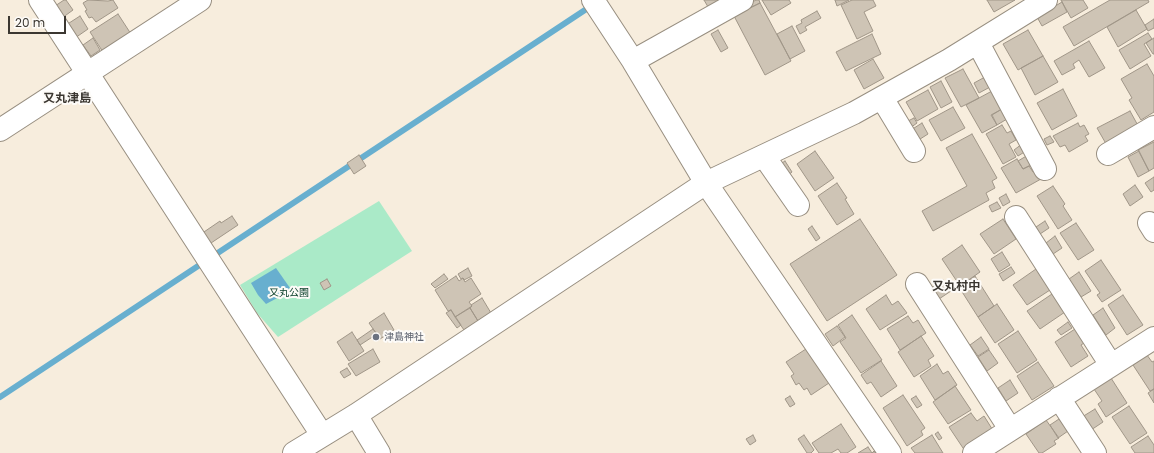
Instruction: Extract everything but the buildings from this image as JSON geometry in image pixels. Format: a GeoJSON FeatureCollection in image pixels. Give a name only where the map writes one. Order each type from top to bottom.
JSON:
{"type":"FeatureCollection","features":[{"type":"Feature","properties":{"kind":"street"},"geometry":{"type":"LineString","coordinates":[[40,0],[322,435]]}},
{"type":"Feature","properties":{"kind":"street"},"geometry":{"type":"LineString","coordinates":[[0,130],[200,0]]}},
{"type":"Feature","properties":{"kind":"street"},"geometry":{"type":"LineString","coordinates":[[593,0],[634,61],[706,182],[890,453]]}},
{"type":"Feature","properties":{"kind":"street"},"geometry":{"type":"LineString","coordinates":[[634,61],[742,0]]}},
{"type":"Feature","properties":{"kind":"street"},"geometry":{"type":"LineString","coordinates":[[294,453],[356,415],[706,182],[854,113],[949,60],[1046,0]]}},
{"type":"Feature","properties":{"kind":"street"},"geometry":{"type":"LineString","coordinates":[[978,42],[1045,169]]}},
{"type":"Feature","properties":{"kind":"street"},"geometry":{"type":"LineString","coordinates":[[882,98],[914,151]]}},
{"type":"Feature","properties":{"kind":"street"},"geometry":{"type":"LineString","coordinates":[[1108,154],[1154,128]]}},
{"type":"Feature","properties":{"kind":"street"},"geometry":{"type":"LineString","coordinates":[[764,156],[798,205]]}},
{"type":"Feature","properties":{"kind":"street"},"geometry":{"type":"LineString","coordinates":[[1016,216],[1111,366]]}},
{"type":"Feature","properties":{"kind":"street"},"geometry":{"type":"LineString","coordinates":[[917,284],[1010,429]]}},
{"type":"Feature","properties":{"kind":"street"},"geometry":{"type":"LineString","coordinates":[[974,453],[1154,338]]}},
{"type":"Feature","properties":{"kind":"street"},"geometry":{"type":"LineString","coordinates":[[1059,398],[1095,453]]}},
{"type":"Feature","properties":{"kind":"street"},"geometry":{"type":"LineString","coordinates":[[356,415],[379,453]]}},
{"type":"Feature","properties":{"kind":"green space","name":"又丸公園"},"geometry":{"type":"Polygon","coordinates":[[[379,201],[412,251],[278,337],[257,313],[240,285],[379,201]]]}},
{"type":"Feature","properties":{"kind":"water"},"geometry":{"type":"Polygon","coordinates":[[[276,268],[290,288],[281,296],[266,304],[258,295],[251,283],[276,268]]]}},
{"type":"Feature","properties":{"kind":"waterway"},"geometry":{"type":"LineString","coordinates":[[0,397],[591,6]]}},
{"type":"Feature","properties":{"kind":"place","name":"津島神社"},"geometry":{"type":"Point","coordinates":[376,337]}},
{"type":"Feature","properties":{"kind":"district","name":"又丸津島"},"geometry":{"type":"Point","coordinates":[67,99]}},
{"type":"Feature","properties":{"kind":"district","name":"又丸村中"},"geometry":{"type":"Point","coordinates":[956,287]}}]}
